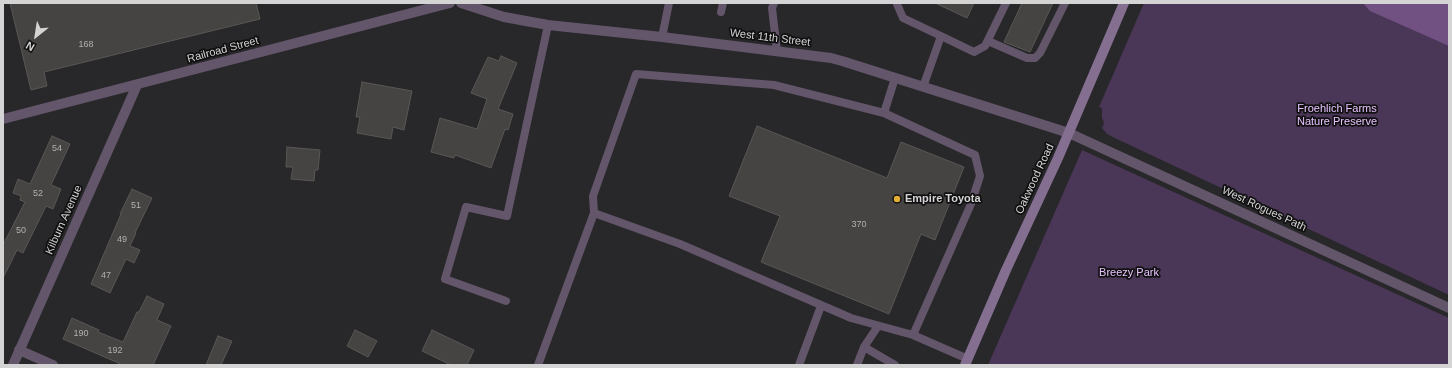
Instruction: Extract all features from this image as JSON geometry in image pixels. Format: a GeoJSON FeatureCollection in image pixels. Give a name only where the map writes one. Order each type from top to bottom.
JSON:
{"type":"FeatureCollection","features":[{"type":"Feature","properties":{"kind":"main road","name":"Oakwood Road"},"geometry":{"type":"LineString","coordinates":[[966,362],[1006,270],[1069,133],[1124,3]]}},
{"type":"Feature","properties":{"kind":"street","name":"Railroad Street"},"geometry":{"type":"LineString","coordinates":[[3,119],[450,3]]}},
{"type":"Feature","properties":{"kind":"street","name":"West 11th Street"},"geometry":{"type":"LineString","coordinates":[[461,3],[504,17],[548,25],[662,36],[831,58],[1069,133]]}},
{"type":"Feature","properties":{"kind":"street","name":"Kilburn Avenue"},"geometry":{"type":"LineString","coordinates":[[13,365],[137,85]]}},
{"type":"Feature","properties":{"kind":"street","name":"West Rogues Path"},"geometry":{"type":"LineString","coordinates":[[1069,133],[1449,308]]}},
{"type":"Feature","properties":{"kind":"street"},"geometry":{"type":"LineString","coordinates":[[19,350],[53,365]]}},
{"type":"Feature","properties":{"kind":"lane"},"geometry":{"type":"LineString","coordinates":[[662,36],[669,3]]}},
{"type":"Feature","properties":{"kind":"lane"},"geometry":{"type":"LineString","coordinates":[[720,12],[723,3]]}},
{"type":"Feature","properties":{"kind":"lane"},"geometry":{"type":"LineString","coordinates":[[774,3],[772,8],[777,51]]}},
{"type":"Feature","properties":{"kind":"lane"},"geometry":{"type":"LineString","coordinates":[[897,3],[903,18],[974,52],[985,46],[1006,3]]}},
{"type":"Feature","properties":{"kind":"lane"},"geometry":{"type":"LineString","coordinates":[[988,41],[1027,58],[1035,58],[1040,52],[1065,3]]}},
{"type":"Feature","properties":{"kind":"lane"},"geometry":{"type":"LineString","coordinates":[[506,301],[445,279],[466,207],[507,216],[548,25]]}},
{"type":"Feature","properties":{"kind":"lane"},"geometry":{"type":"LineString","coordinates":[[923,86],[941,36]]}},
{"type":"Feature","properties":{"kind":"lane"},"geometry":{"type":"LineString","coordinates":[[538,365],[594,213],[593,196],[636,74],[774,85],[884,113],[975,155],[980,176],[971,204],[913,335]]}},
{"type":"Feature","properties":{"kind":"lane"},"geometry":{"type":"LineString","coordinates":[[884,113],[895,78]]}},
{"type":"Feature","properties":{"kind":"lane"},"geometry":{"type":"LineString","coordinates":[[594,213],[680,244],[851,318],[913,335],[966,362]]}},
{"type":"Feature","properties":{"kind":"lane"},"geometry":{"type":"LineString","coordinates":[[799,365],[821,306]]}},
{"type":"Feature","properties":{"kind":"lane"},"geometry":{"type":"LineString","coordinates":[[857,365],[864,346],[878,326]]}},
{"type":"Feature","properties":{"kind":"lane"},"geometry":{"type":"LineString","coordinates":[[864,346],[895,365]]}},
{"type":"Feature","properties":{"kind":"green space","name":"Froehlich Farms Nature Preserve"},"geometry":{"type":"Polygon","coordinates":[[[1144,3],[1449,3],[1449,295],[1107,134],[1102,128],[1104,123],[1102,118],[1102,108],[1099,107],[1144,3]]]}},
{"type":"Feature","properties":{"kind":"green space","name":"Breezy Park"},"geometry":{"type":"Polygon","coordinates":[[[1082,150],[1449,318],[1449,365],[988,365],[1082,150]]]}},
{"type":"Feature","properties":{"kind":"shaded area"},"geometry":{"type":"Polygon","coordinates":[[[1363,3],[1449,3],[1449,46],[1370,11],[1363,3]]]}},
{"type":"Feature","properties":{"kind":"building"},"geometry":{"type":"Polygon","coordinates":[[[10,3],[256,3],[260,19],[44,72],[47,86],[31,90],[10,3]]]}},
{"type":"Feature","properties":{"kind":"building"},"geometry":{"type":"Polygon","coordinates":[[[935,3],[974,3],[967,18],[935,3]]]}},
{"type":"Feature","properties":{"kind":"building"},"geometry":{"type":"Polygon","coordinates":[[[1022,3],[1053,3],[1030,52],[1004,42],[1022,3]]]}},
{"type":"Feature","properties":{"kind":"building"},"geometry":{"type":"Polygon","coordinates":[[[501,56],[517,63],[498,109],[513,114],[508,130],[505,129],[491,168],[455,155],[454,158],[431,152],[440,118],[477,129],[487,99],[471,93],[488,57],[499,61],[501,56]]]}},
{"type":"Feature","properties":{"kind":"building"},"geometry":{"type":"Polygon","coordinates":[[[362,82],[412,91],[404,130],[393,127],[391,139],[357,133],[360,117],[356,117],[362,82]]]}},
{"type":"Feature","properties":{"kind":"building"},"geometry":{"type":"Polygon","coordinates":[[[757,126],[887,178],[901,142],[964,167],[935,240],[921,234],[889,314],[761,262],[780,216],[729,196],[757,126]]]}},
{"type":"Feature","properties":{"kind":"building"},"geometry":{"type":"Polygon","coordinates":[[[52,136],[70,144],[51,185],[61,189],[53,209],[46,206],[23,253],[17,250],[3,278],[3,245],[25,202],[20,200],[21,196],[13,193],[18,179],[30,184],[52,136]]]}},
{"type":"Feature","properties":{"kind":"building"},"geometry":{"type":"Polygon","coordinates":[[[287,147],[320,150],[318,170],[315,170],[314,181],[291,179],[293,167],[286,167],[287,147]]]}},
{"type":"Feature","properties":{"kind":"building"},"geometry":{"type":"Polygon","coordinates":[[[132,189],[152,198],[130,246],[140,250],[134,263],[126,259],[110,293],[91,284],[132,189]]]}},
{"type":"Feature","properties":{"kind":"building"},"geometry":{"type":"Polygon","coordinates":[[[147,296],[164,304],[157,320],[171,326],[153,365],[123,365],[63,339],[72,318],[99,330],[98,332],[123,342],[137,312],[139,312],[147,296]]]}},
{"type":"Feature","properties":{"kind":"building"},"geometry":{"type":"Polygon","coordinates":[[[355,330],[377,341],[368,357],[347,346],[355,330]]]}},
{"type":"Feature","properties":{"kind":"building"},"geometry":{"type":"Polygon","coordinates":[[[432,330],[474,350],[467,365],[451,365],[422,351],[432,330]]]}},
{"type":"Feature","properties":{"kind":"building"},"geometry":{"type":"Polygon","coordinates":[[[218,336],[232,341],[221,365],[206,365],[218,336]]]}},
{"type":"Feature","properties":{"kind":"place","name":"Empire Toyota"},"geometry":{"type":"Point","coordinates":[897,199]}}]}
